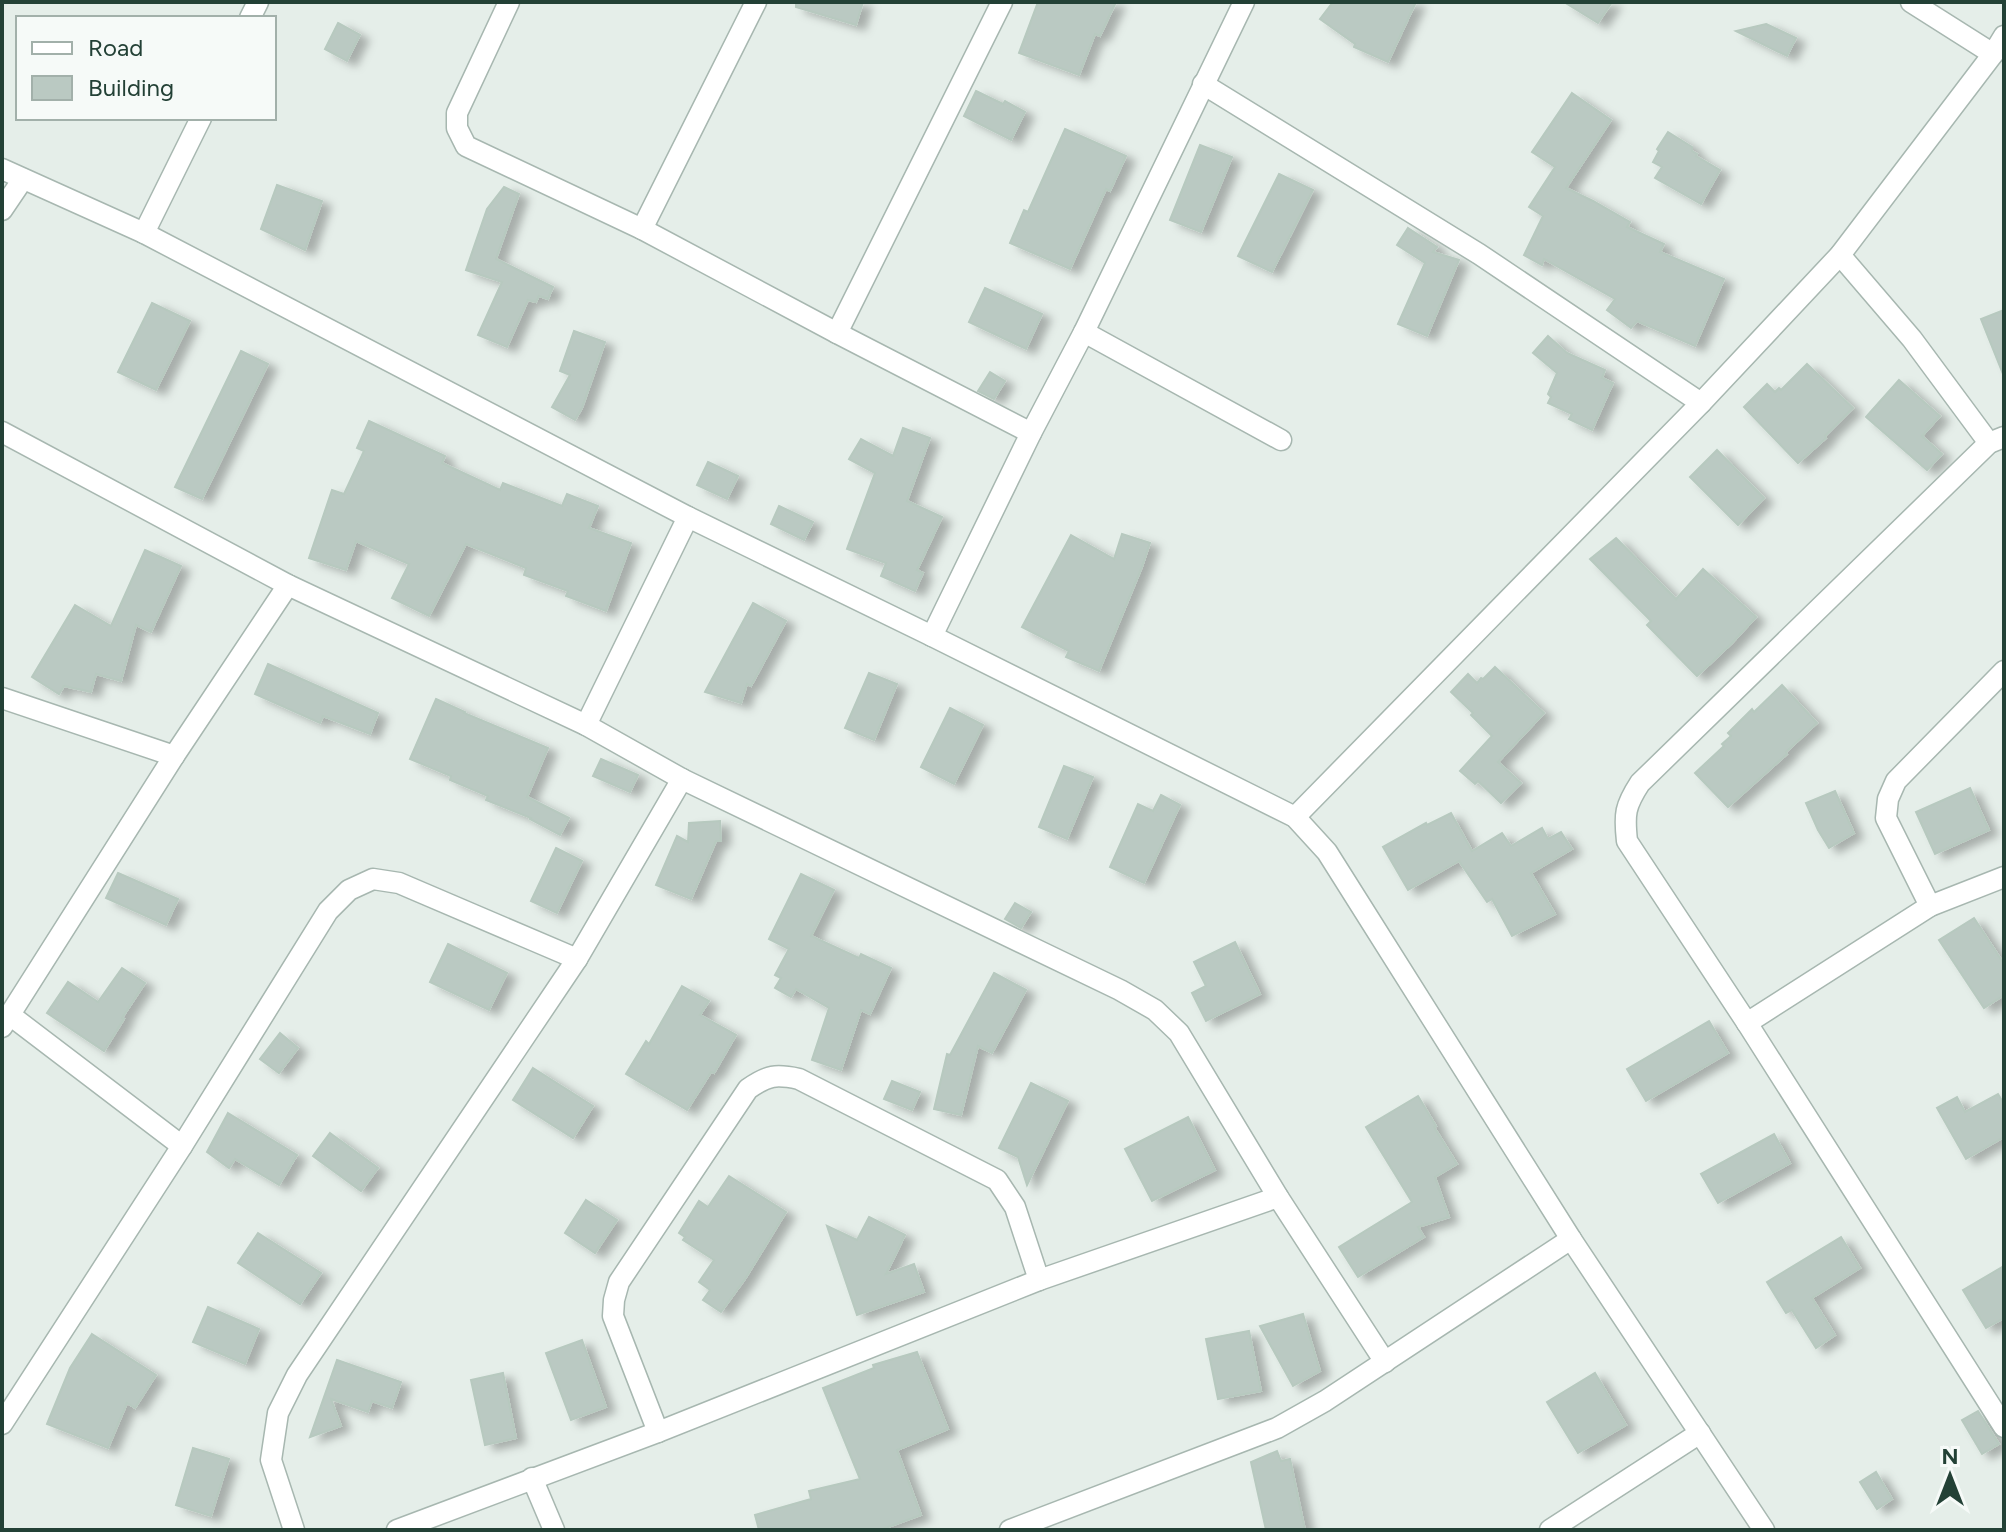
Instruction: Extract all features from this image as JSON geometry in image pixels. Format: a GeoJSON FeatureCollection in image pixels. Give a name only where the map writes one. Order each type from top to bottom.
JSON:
{"type":"FeatureCollection","features":[{"type":"Feature","properties":{"kind":"street"},"geometry":{"type":"LineString","coordinates":[[509,2],[457,113],[457,128],[466,146],[642,229],[1031,433]]}},
{"type":"Feature","properties":{"kind":"street"},"geometry":{"type":"LineString","coordinates":[[642,229],[756,2]]}},
{"type":"Feature","properties":{"kind":"street"},"geometry":{"type":"LineString","coordinates":[[837,333],[1002,2]]}},
{"type":"Feature","properties":{"kind":"street"},"geometry":{"type":"LineString","coordinates":[[932,636],[1244,2]]}},
{"type":"Feature","properties":{"kind":"street"},"geometry":{"type":"LineString","coordinates":[[1911,2],[1993,54]]}},
{"type":"Feature","properties":{"kind":"street"},"geometry":{"type":"LineString","coordinates":[[1295,817],[1701,403],[1840,255],[2004,36]]}},
{"type":"Feature","properties":{"kind":"street"},"geometry":{"type":"LineString","coordinates":[[1203,84],[1479,254],[1701,403]]}},
{"type":"Feature","properties":{"kind":"street"},"geometry":{"type":"LineString","coordinates":[[144,233],[200,120]]}},
{"type":"Feature","properties":{"kind":"street"},"geometry":{"type":"LineString","coordinates":[[2,169],[144,233],[688,517],[1295,817],[1327,852],[1571,1239],[1764,1530]]}},
{"type":"Feature","properties":{"kind":"street"},"geometry":{"type":"LineString","coordinates":[[2,210],[23,179]]}},
{"type":"Feature","properties":{"kind":"street"},"geometry":{"type":"LineString","coordinates":[[1840,255],[1996,440],[1640,783],[1628,802],[1625,821],[1627,841],[1747,1023],[2004,1427]]}},
{"type":"Feature","properties":{"kind":"street"},"geometry":{"type":"LineString","coordinates":[[1084,332],[1281,440]]}},
{"type":"Feature","properties":{"kind":"street"},"geometry":{"type":"LineString","coordinates":[[2,432],[288,585],[586,725],[682,779],[1120,990],[1155,1010],[1179,1033],[1278,1197],[1385,1362]]}},
{"type":"Feature","properties":{"kind":"street"},"geometry":{"type":"LineString","coordinates":[[586,725],[688,517]]}},
{"type":"Feature","properties":{"kind":"street"},"geometry":{"type":"LineString","coordinates":[[182,1146],[6,1021],[174,756],[288,585]]}},
{"type":"Feature","properties":{"kind":"street"},"geometry":{"type":"LineString","coordinates":[[1930,906],[1886,818],[1888,799],[1896,781],[2004,671]]}},
{"type":"Feature","properties":{"kind":"street"},"geometry":{"type":"LineString","coordinates":[[2,698],[174,756]]}},
{"type":"Feature","properties":{"kind":"street"},"geometry":{"type":"LineString","coordinates":[[294,1530],[271,1460],[278,1413],[284,1400],[297,1375],[577,959],[682,779]]}},
{"type":"Feature","properties":{"kind":"street"},"geometry":{"type":"LineString","coordinates":[[1747,1023],[1930,906],[2004,877]]}},
{"type":"Feature","properties":{"kind":"street"},"geometry":{"type":"LineString","coordinates":[[2,1424],[182,1146],[328,911],[349,890],[373,879],[399,883],[577,959]]}},
{"type":"Feature","properties":{"kind":"street"},"geometry":{"type":"LineString","coordinates":[[658,1432],[613,1316],[619,1282],[748,1089],[762,1079],[777,1075],[799,1079],[997,1180],[1015,1207],[1039,1280]]}},
{"type":"Feature","properties":{"kind":"street"},"geometry":{"type":"LineString","coordinates":[[397,1530],[658,1432],[1039,1280],[1278,1197]]}},
{"type":"Feature","properties":{"kind":"street"},"geometry":{"type":"LineString","coordinates":[[1010,1530],[1277,1428],[1325,1401],[1571,1239]]}},
{"type":"Feature","properties":{"kind":"street"},"geometry":{"type":"LineString","coordinates":[[1550,1530],[1700,1433]]}},
{"type":"Feature","properties":{"kind":"street"},"geometry":{"type":"LineString","coordinates":[[532,1478],[554,1530]]}},
{"type":"Feature","properties":{"kind":"building"},"geometry":{"type":"Polygon","coordinates":[[[796,2],[863,2],[856,25],[796,7],[796,2]]]}},
{"type":"Feature","properties":{"kind":"building"},"geometry":{"type":"Polygon","coordinates":[[[1038,2],[1116,2],[1100,36],[1095,34],[1079,75],[1019,53],[1038,2]]]}},
{"type":"Feature","properties":{"kind":"building"},"geometry":{"type":"Polygon","coordinates":[[[1333,2],[1416,2],[1388,62],[1354,47],[1355,44],[1320,19],[1333,2]]]}},
{"type":"Feature","properties":{"kind":"building"},"geometry":{"type":"Polygon","coordinates":[[[1564,2],[1612,2],[1598,23],[1564,2]]]}},
{"type":"Feature","properties":{"kind":"building"},"geometry":{"type":"Polygon","coordinates":[[[338,23],[360,35],[347,61],[325,49],[338,23]]]}},
{"type":"Feature","properties":{"kind":"building"},"geometry":{"type":"Polygon","coordinates":[[[1766,24],[1796,38],[1787,56],[1736,31],[1766,24]]]}},
{"type":"Feature","properties":{"kind":"building"},"geometry":{"type":"Polygon","coordinates":[[[976,91],[1025,112],[1011,140],[964,116],[976,91]]]}},
{"type":"Feature","properties":{"kind":"building"},"geometry":{"type":"Polygon","coordinates":[[[1572,93],[1611,120],[1566,188],[1630,222],[1627,227],[1664,244],[1660,252],[1724,279],[1695,346],[1637,321],[1631,328],[1607,310],[1615,299],[1544,259],[1542,265],[1524,255],[1543,216],[1529,207],[1555,167],[1532,152],[1572,93]]]}},
{"type":"Feature","properties":{"kind":"building"},"geometry":{"type":"Polygon","coordinates":[[[1065,129],[1126,156],[1110,191],[1106,189],[1070,269],[1010,243],[1024,210],[1028,212],[1065,129]]]}},
{"type":"Feature","properties":{"kind":"building"},"geometry":{"type":"Polygon","coordinates":[[[1668,132],[1692,147],[1696,156],[1720,170],[1701,204],[1655,178],[1662,167],[1653,162],[1668,132]]]}},
{"type":"Feature","properties":{"kind":"building"},"geometry":{"type":"Polygon","coordinates":[[[1200,145],[1232,157],[1201,232],[1170,220],[1200,145]]]}},
{"type":"Feature","properties":{"kind":"building"},"geometry":{"type":"Polygon","coordinates":[[[1279,174],[1313,190],[1272,272],[1238,256],[1279,174]]]}},
{"type":"Feature","properties":{"kind":"building"},"geometry":{"type":"Polygon","coordinates":[[[277,185],[322,201],[305,250],[261,229],[277,185]]]}},
{"type":"Feature","properties":{"kind":"building"},"geometry":{"type":"Polygon","coordinates":[[[504,187],[519,194],[496,259],[553,287],[548,299],[539,296],[536,302],[528,300],[507,347],[478,335],[502,282],[466,270],[487,209],[504,187]]]}},
{"type":"Feature","properties":{"kind":"building"},"geometry":{"type":"Polygon","coordinates":[[[1408,228],[1437,247],[1433,252],[1459,260],[1427,336],[1398,324],[1425,263],[1397,245],[1408,228]]]}},
{"type":"Feature","properties":{"kind":"building"},"geometry":{"type":"Polygon","coordinates":[[[985,288],[1042,314],[1026,349],[969,322],[985,288]]]}},
{"type":"Feature","properties":{"kind":"building"},"geometry":{"type":"Polygon","coordinates":[[[152,303],[190,321],[156,390],[118,372],[152,303]]]}},
{"type":"Feature","properties":{"kind":"building"},"geometry":{"type":"Polygon","coordinates":[[[2004,310],[2004,374],[2003,374],[1981,319],[2004,310]]]}},
{"type":"Feature","properties":{"kind":"building"},"geometry":{"type":"Polygon","coordinates":[[[574,331],[605,342],[575,420],[552,407],[570,375],[560,371],[574,331]]]}},
{"type":"Feature","properties":{"kind":"building"},"geometry":{"type":"Polygon","coordinates":[[[1548,336],[1567,353],[1605,370],[1602,378],[1613,383],[1592,430],[1569,419],[1572,414],[1548,403],[1551,397],[1548,394],[1557,373],[1533,353],[1548,336]]]}},
{"type":"Feature","properties":{"kind":"building"},"geometry":{"type":"Polygon","coordinates":[[[241,351],[268,364],[202,499],[175,487],[241,351]]]}},
{"type":"Feature","properties":{"kind":"building"},"geometry":{"type":"Polygon","coordinates":[[[1807,364],[1853,408],[1798,463],[1744,407],[1767,384],[1775,392],[1779,388],[1781,390],[1807,364]]]}},
{"type":"Feature","properties":{"kind":"building"},"geometry":{"type":"Polygon","coordinates":[[[990,372],[1005,381],[994,399],[978,391],[990,372]]]}},
{"type":"Feature","properties":{"kind":"building"},"geometry":{"type":"Polygon","coordinates":[[[1899,380],[1940,416],[1922,436],[1942,454],[1927,470],[1866,417],[1899,380]]]}},
{"type":"Feature","properties":{"kind":"building"},"geometry":{"type":"Polygon","coordinates":[[[369,421],[445,456],[442,463],[500,490],[503,483],[562,506],[567,494],[598,506],[589,528],[631,543],[606,611],[566,596],[568,591],[524,575],[526,568],[466,544],[429,616],[392,598],[409,564],[356,541],[346,570],[309,558],[332,490],[344,494],[364,451],[357,448],[369,421]]]}},
{"type":"Feature","properties":{"kind":"building"},"geometry":{"type":"Polygon","coordinates":[[[903,428],[930,438],[907,501],[942,517],[917,570],[923,573],[915,591],[881,576],[886,563],[847,549],[875,473],[849,459],[861,439],[893,456],[903,428]]]}},
{"type":"Feature","properties":{"kind":"building"},"geometry":{"type":"Polygon","coordinates":[[[1717,450],[1764,498],[1738,525],[1690,477],[1717,450]]]}},
{"type":"Feature","properties":{"kind":"building"},"geometry":{"type":"Polygon","coordinates":[[[708,462],[738,476],[727,499],[697,485],[708,462]]]}},
{"type":"Feature","properties":{"kind":"building"},"geometry":{"type":"Polygon","coordinates":[[[779,506],[813,522],[804,540],[771,524],[779,506]]]}},
{"type":"Feature","properties":{"kind":"building"},"geometry":{"type":"Polygon","coordinates":[[[1122,534],[1150,543],[1099,671],[1066,657],[1069,651],[1022,627],[1071,535],[1114,559],[1122,534]]]}},
{"type":"Feature","properties":{"kind":"building"},"geometry":{"type":"Polygon","coordinates":[[[1616,538],[1676,599],[1703,569],[1756,617],[1697,676],[1647,625],[1651,621],[1590,559],[1616,538]]]}},
{"type":"Feature","properties":{"kind":"building"},"geometry":{"type":"Polygon","coordinates":[[[145,550],[181,566],[151,632],[136,625],[121,681],[96,674],[91,692],[64,686],[59,694],[32,677],[75,605],[111,626],[145,550]]]}},
{"type":"Feature","properties":{"kind":"building"},"geometry":{"type":"Polygon","coordinates":[[[753,603],[786,621],[751,686],[747,684],[741,703],[705,692],[753,603]]]}},
{"type":"Feature","properties":{"kind":"building"},"geometry":{"type":"Polygon","coordinates":[[[268,664],[378,713],[370,734],[323,716],[320,723],[255,694],[268,664]]]}},
{"type":"Feature","properties":{"kind":"building"},"geometry":{"type":"Polygon","coordinates":[[[1495,667],[1544,713],[1498,762],[1521,783],[1501,803],[1478,781],[1475,784],[1460,771],[1492,736],[1451,692],[1468,674],[1477,683],[1495,667]]]}},
{"type":"Feature","properties":{"kind":"building"},"geometry":{"type":"Polygon","coordinates":[[[869,673],[897,684],[874,740],[845,728],[869,673]]]}},
{"type":"Feature","properties":{"kind":"building"},"geometry":{"type":"Polygon","coordinates":[[[1782,685],[1817,723],[1728,807],[1695,773],[1724,746],[1722,744],[1731,736],[1728,733],[1782,685]]]}},
{"type":"Feature","properties":{"kind":"building"},"geometry":{"type":"Polygon","coordinates":[[[436,699],[548,748],[527,797],[569,818],[560,835],[531,818],[486,800],[488,796],[450,780],[451,776],[410,759],[436,699]]]}},
{"type":"Feature","properties":{"kind":"building"},"geometry":{"type":"Polygon","coordinates":[[[950,708],[983,725],[954,784],[921,767],[950,708]]]}},
{"type":"Feature","properties":{"kind":"building"},"geometry":{"type":"Polygon","coordinates":[[[601,759],[638,775],[630,792],[593,776],[601,759]]]}},
{"type":"Feature","properties":{"kind":"building"},"geometry":{"type":"Polygon","coordinates":[[[1064,766],[1093,777],[1067,839],[1039,827],[1064,766]]]}},
{"type":"Feature","properties":{"kind":"building"},"geometry":{"type":"Polygon","coordinates":[[[1970,788],[1989,830],[1935,854],[1916,812],[1970,788]]]}},
{"type":"Feature","properties":{"kind":"building"},"geometry":{"type":"Polygon","coordinates":[[[1835,791],[1854,833],[1829,848],[1806,803],[1835,791]]]}},
{"type":"Feature","properties":{"kind":"building"},"geometry":{"type":"Polygon","coordinates":[[[1161,795],[1180,805],[1144,883],[1110,867],[1138,804],[1153,811],[1161,795]]]}},
{"type":"Feature","properties":{"kind":"building"},"geometry":{"type":"Polygon","coordinates":[[[1451,813],[1472,851],[1502,833],[1511,846],[1542,828],[1548,839],[1561,832],[1572,849],[1531,873],[1555,914],[1512,936],[1492,899],[1487,902],[1459,861],[1408,890],[1383,847],[1451,813]]]}},
{"type":"Feature","properties":{"kind":"building"},"geometry":{"type":"Polygon","coordinates":[[[720,821],[721,841],[716,841],[691,899],[656,885],[677,836],[688,842],[689,823],[720,821]]]}},
{"type":"Feature","properties":{"kind":"building"},"geometry":{"type":"Polygon","coordinates":[[[556,848],[582,861],[557,913],[531,901],[556,848]]]}},
{"type":"Feature","properties":{"kind":"building"},"geometry":{"type":"Polygon","coordinates":[[[118,873],[178,899],[166,925],[106,898],[118,873]]]}},
{"type":"Feature","properties":{"kind":"building"},"geometry":{"type":"Polygon","coordinates":[[[801,874],[834,890],[811,936],[859,958],[861,954],[891,968],[870,1014],[861,1010],[841,1070],[812,1060],[829,1008],[796,989],[791,997],[775,988],[781,978],[775,975],[789,949],[769,939],[801,874]]]}},
{"type":"Feature","properties":{"kind":"building"},"geometry":{"type":"Polygon","coordinates":[[[1015,903],[1031,912],[1021,928],[1005,919],[1015,903]]]}},
{"type":"Feature","properties":{"kind":"building"},"geometry":{"type":"Polygon","coordinates":[[[1974,918],[2004,964],[2004,995],[1984,1008],[1939,940],[1974,918]]]}},
{"type":"Feature","properties":{"kind":"building"},"geometry":{"type":"Polygon","coordinates":[[[1235,942],[1260,994],[1206,1021],[1192,993],[1206,986],[1194,962],[1235,942]]]}},
{"type":"Feature","properties":{"kind":"building"},"geometry":{"type":"Polygon","coordinates":[[[448,944],[507,973],[489,1010],[430,982],[448,944]]]}},
{"type":"Feature","properties":{"kind":"building"},"geometry":{"type":"Polygon","coordinates":[[[122,968],[145,983],[104,1051],[47,1013],[68,982],[98,1002],[122,968]]]}},
{"type":"Feature","properties":{"kind":"building"},"geometry":{"type":"Polygon","coordinates":[[[994,973],[1026,990],[992,1053],[978,1046],[961,1115],[934,1109],[947,1054],[950,1055],[994,973]]]}},
{"type":"Feature","properties":{"kind":"building"},"geometry":{"type":"Polygon","coordinates":[[[682,986],[709,1001],[700,1015],[736,1035],[687,1110],[626,1074],[646,1041],[649,1044],[682,986]]]}},
{"type":"Feature","properties":{"kind":"building"},"geometry":{"type":"Polygon","coordinates":[[[1709,1021],[1728,1053],[1646,1101],[1627,1069],[1709,1021]]]}},
{"type":"Feature","properties":{"kind":"building"},"geometry":{"type":"Polygon","coordinates":[[[280,1033],[298,1048],[279,1073],[260,1059],[280,1033]]]}},
{"type":"Feature","properties":{"kind":"building"},"geometry":{"type":"Polygon","coordinates":[[[533,1068],[593,1106],[573,1138],[513,1100],[533,1068]]]}},
{"type":"Feature","properties":{"kind":"building"},"geometry":{"type":"Polygon","coordinates":[[[892,1081],[920,1092],[912,1110],[884,1099],[892,1081]]]}},
{"type":"Feature","properties":{"kind":"building"},"geometry":{"type":"Polygon","coordinates":[[[1031,1083],[1068,1101],[1027,1185],[1018,1157],[999,1148],[1031,1083]]]}},
{"type":"Feature","properties":{"kind":"building"},"geometry":{"type":"Polygon","coordinates":[[[1998,1094],[2004,1104],[2004,1137],[1966,1159],[1937,1108],[1957,1097],[1965,1112],[1998,1094]]]}},
{"type":"Feature","properties":{"kind":"building"},"geometry":{"type":"Polygon","coordinates":[[[1418,1096],[1457,1164],[1435,1177],[1449,1217],[1418,1227],[1424,1237],[1358,1277],[1339,1247],[1412,1202],[1366,1127],[1418,1096]]]}},
{"type":"Feature","properties":{"kind":"building"},"geometry":{"type":"Polygon","coordinates":[[[228,1113],[297,1155],[279,1185],[235,1159],[229,1168],[207,1152],[228,1113]]]}},
{"type":"Feature","properties":{"kind":"building"},"geometry":{"type":"Polygon","coordinates":[[[1188,1117],[1215,1170],[1152,1201],[1125,1149],[1188,1117]]]}},
{"type":"Feature","properties":{"kind":"building"},"geometry":{"type":"Polygon","coordinates":[[[330,1133],[378,1168],[361,1191],[313,1156],[330,1133]]]}},
{"type":"Feature","properties":{"kind":"building"},"geometry":{"type":"Polygon","coordinates":[[[1774,1134],[1790,1163],[1718,1203],[1701,1174],[1774,1134]]]}},
{"type":"Feature","properties":{"kind":"building"},"geometry":{"type":"Polygon","coordinates":[[[729,1176],[786,1212],[721,1312],[703,1300],[710,1290],[699,1282],[714,1260],[683,1240],[685,1237],[679,1233],[699,1201],[708,1207],[729,1176]]]}},
{"type":"Feature","properties":{"kind":"building"},"geometry":{"type":"Polygon","coordinates":[[[586,1200],[617,1220],[595,1253],[565,1233],[586,1200]]]}},
{"type":"Feature","properties":{"kind":"building"},"geometry":{"type":"Polygon","coordinates":[[[869,1217],[905,1235],[886,1274],[914,1264],[924,1292],[857,1315],[827,1226],[857,1240],[869,1217]]]}},
{"type":"Feature","properties":{"kind":"building"},"geometry":{"type":"Polygon","coordinates":[[[258,1233],[321,1273],[300,1304],[238,1263],[258,1233]]]}},
{"type":"Feature","properties":{"kind":"building"},"geometry":{"type":"Polygon","coordinates":[[[1841,1237],[1860,1268],[1812,1298],[1835,1335],[1816,1348],[1792,1310],[1786,1313],[1767,1282],[1841,1237]]]}},
{"type":"Feature","properties":{"kind":"building"},"geometry":{"type":"Polygon","coordinates":[[[2004,1266],[2004,1318],[1986,1328],[1963,1290],[2004,1266]]]}},
{"type":"Feature","properties":{"kind":"building"},"geometry":{"type":"Polygon","coordinates":[[[208,1307],[259,1329],[245,1364],[193,1342],[208,1307]]]}},
{"type":"Feature","properties":{"kind":"building"},"geometry":{"type":"Polygon","coordinates":[[[1303,1314],[1320,1371],[1293,1386],[1260,1326],[1303,1314]]]}},
{"type":"Feature","properties":{"kind":"building"},"geometry":{"type":"Polygon","coordinates":[[[1249,1331],[1261,1391],[1218,1399],[1206,1339],[1249,1331]]]}},
{"type":"Feature","properties":{"kind":"building"},"geometry":{"type":"Polygon","coordinates":[[[92,1334],[156,1375],[135,1408],[127,1403],[108,1448],[47,1424],[70,1368],[92,1334]]]}},
{"type":"Feature","properties":{"kind":"building"},"geometry":{"type":"Polygon","coordinates":[[[582,1340],[606,1407],[571,1420],[546,1353],[582,1340]]]}},
{"type":"Feature","properties":{"kind":"building"},"geometry":{"type":"Polygon","coordinates":[[[917,1352],[948,1429],[897,1450],[921,1515],[880,1530],[759,1530],[755,1515],[811,1499],[809,1491],[860,1479],[823,1388],[874,1368],[873,1365],[917,1352]]]}},
{"type":"Feature","properties":{"kind":"building"},"geometry":{"type":"Polygon","coordinates":[[[337,1360],[401,1382],[392,1408],[372,1401],[368,1412],[331,1399],[341,1426],[310,1437],[337,1360]]]}},
{"type":"Feature","properties":{"kind":"building"},"geometry":{"type":"Polygon","coordinates":[[[503,1373],[516,1438],[485,1445],[471,1380],[503,1373]]]}},
{"type":"Feature","properties":{"kind":"building"},"geometry":{"type":"Polygon","coordinates":[[[1595,1373],[1626,1425],[1578,1453],[1547,1402],[1595,1373]]]}},
{"type":"Feature","properties":{"kind":"building"},"geometry":{"type":"Polygon","coordinates":[[[1978,1411],[1999,1444],[1982,1454],[1962,1420],[1978,1411]]]}},
{"type":"Feature","properties":{"kind":"building"},"geometry":{"type":"Polygon","coordinates":[[[193,1448],[229,1459],[211,1516],[176,1505],[193,1448]]]}},
{"type":"Feature","properties":{"kind":"building"},"geometry":{"type":"Polygon","coordinates":[[[1277,1451],[1281,1461],[1290,1459],[1305,1530],[1266,1530],[1251,1462],[1277,1451]]]}},
{"type":"Feature","properties":{"kind":"building"},"geometry":{"type":"Polygon","coordinates":[[[1876,1472],[1892,1499],[1877,1509],[1860,1482],[1876,1472]]]}}]}
